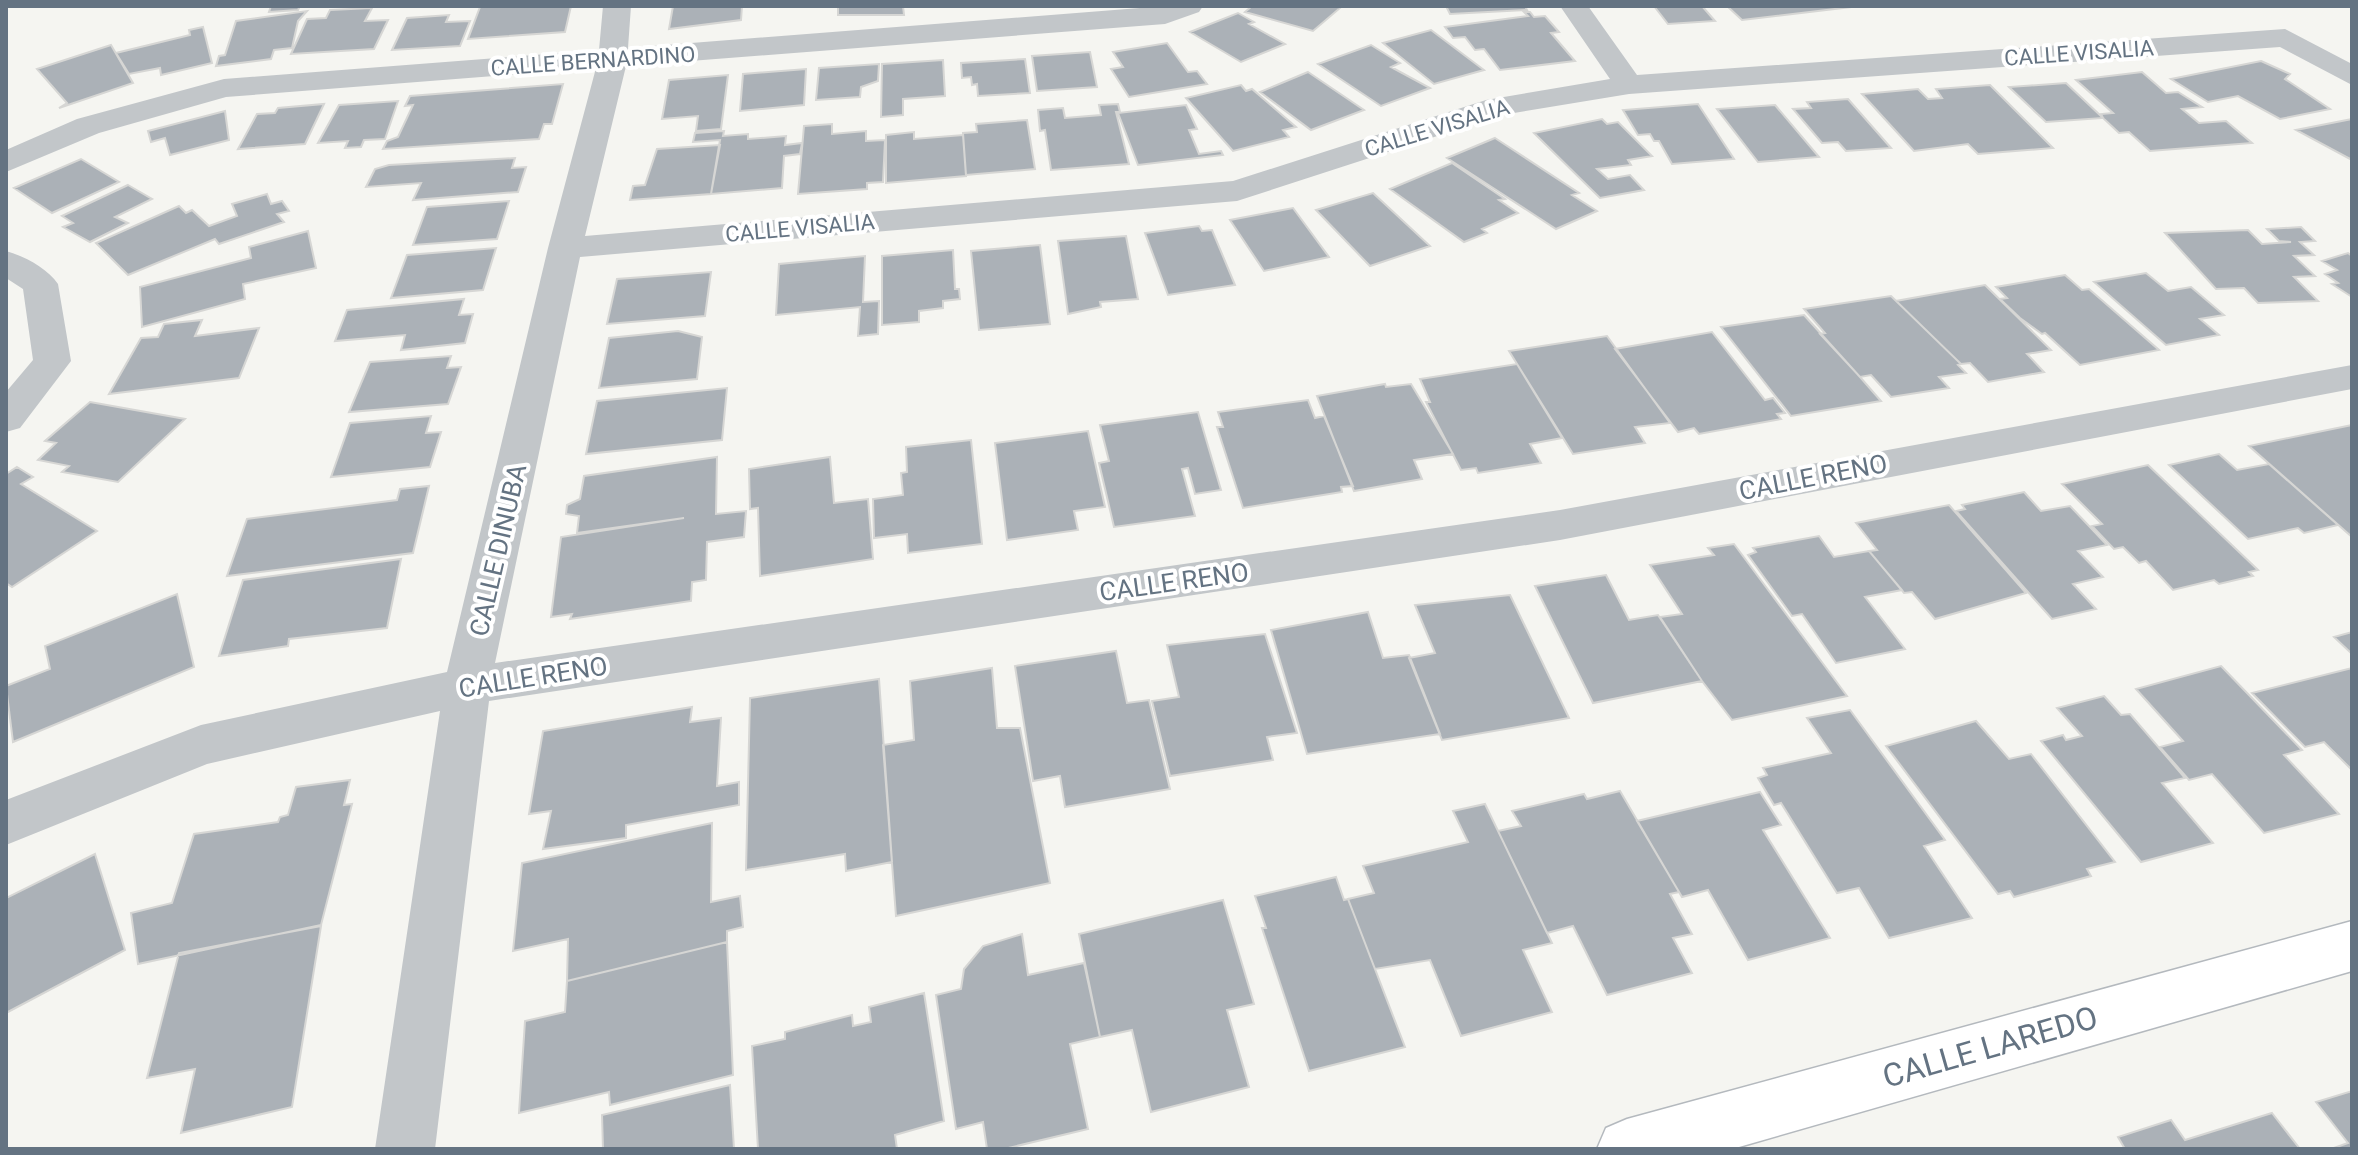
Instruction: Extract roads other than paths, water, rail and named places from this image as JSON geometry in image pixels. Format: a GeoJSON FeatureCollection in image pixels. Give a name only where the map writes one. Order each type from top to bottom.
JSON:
{"type":"FeatureCollection","features":[{"type":"Feature","properties":{"kind":"main road","name":"CALLE LAREDO"},"geometry":{"type":"LineString","coordinates":[[1627,1149],[2352,946]]}},
{"type":"Feature","properties":{"kind":"street","name":"CALLE DINUBA"},"geometry":{"type":"LineString","coordinates":[[405,1149],[467,686],[565,248],[613,59],[617,6]]}},
{"type":"Feature","properties":{"kind":"street","name":"CALLE BERNARDINO"},"geometry":{"type":"LineString","coordinates":[[6,162],[88,126],[224,88],[613,59],[952,21],[1165,16],[1189,6]]}},
{"type":"Feature","properties":{"kind":"street"},"geometry":{"type":"LineString","coordinates":[[1574,6],[1629,85]]}},
{"type":"Feature","properties":{"kind":"street","name":"CALLE VISALIA"},"geometry":{"type":"LineString","coordinates":[[565,248],[1237,191],[1497,107],[1629,85],[2285,38],[2352,76]]}},
{"type":"Feature","properties":{"kind":"street"},"geometry":{"type":"LineString","coordinates":[[6,262],[40,284],[52,361],[6,419]]}},
{"type":"Feature","properties":{"kind":"street","name":"CALLE RENO"},"geometry":{"type":"LineString","coordinates":[[6,823],[201,745],[467,686],[1560,525],[2352,377]]}}]}
